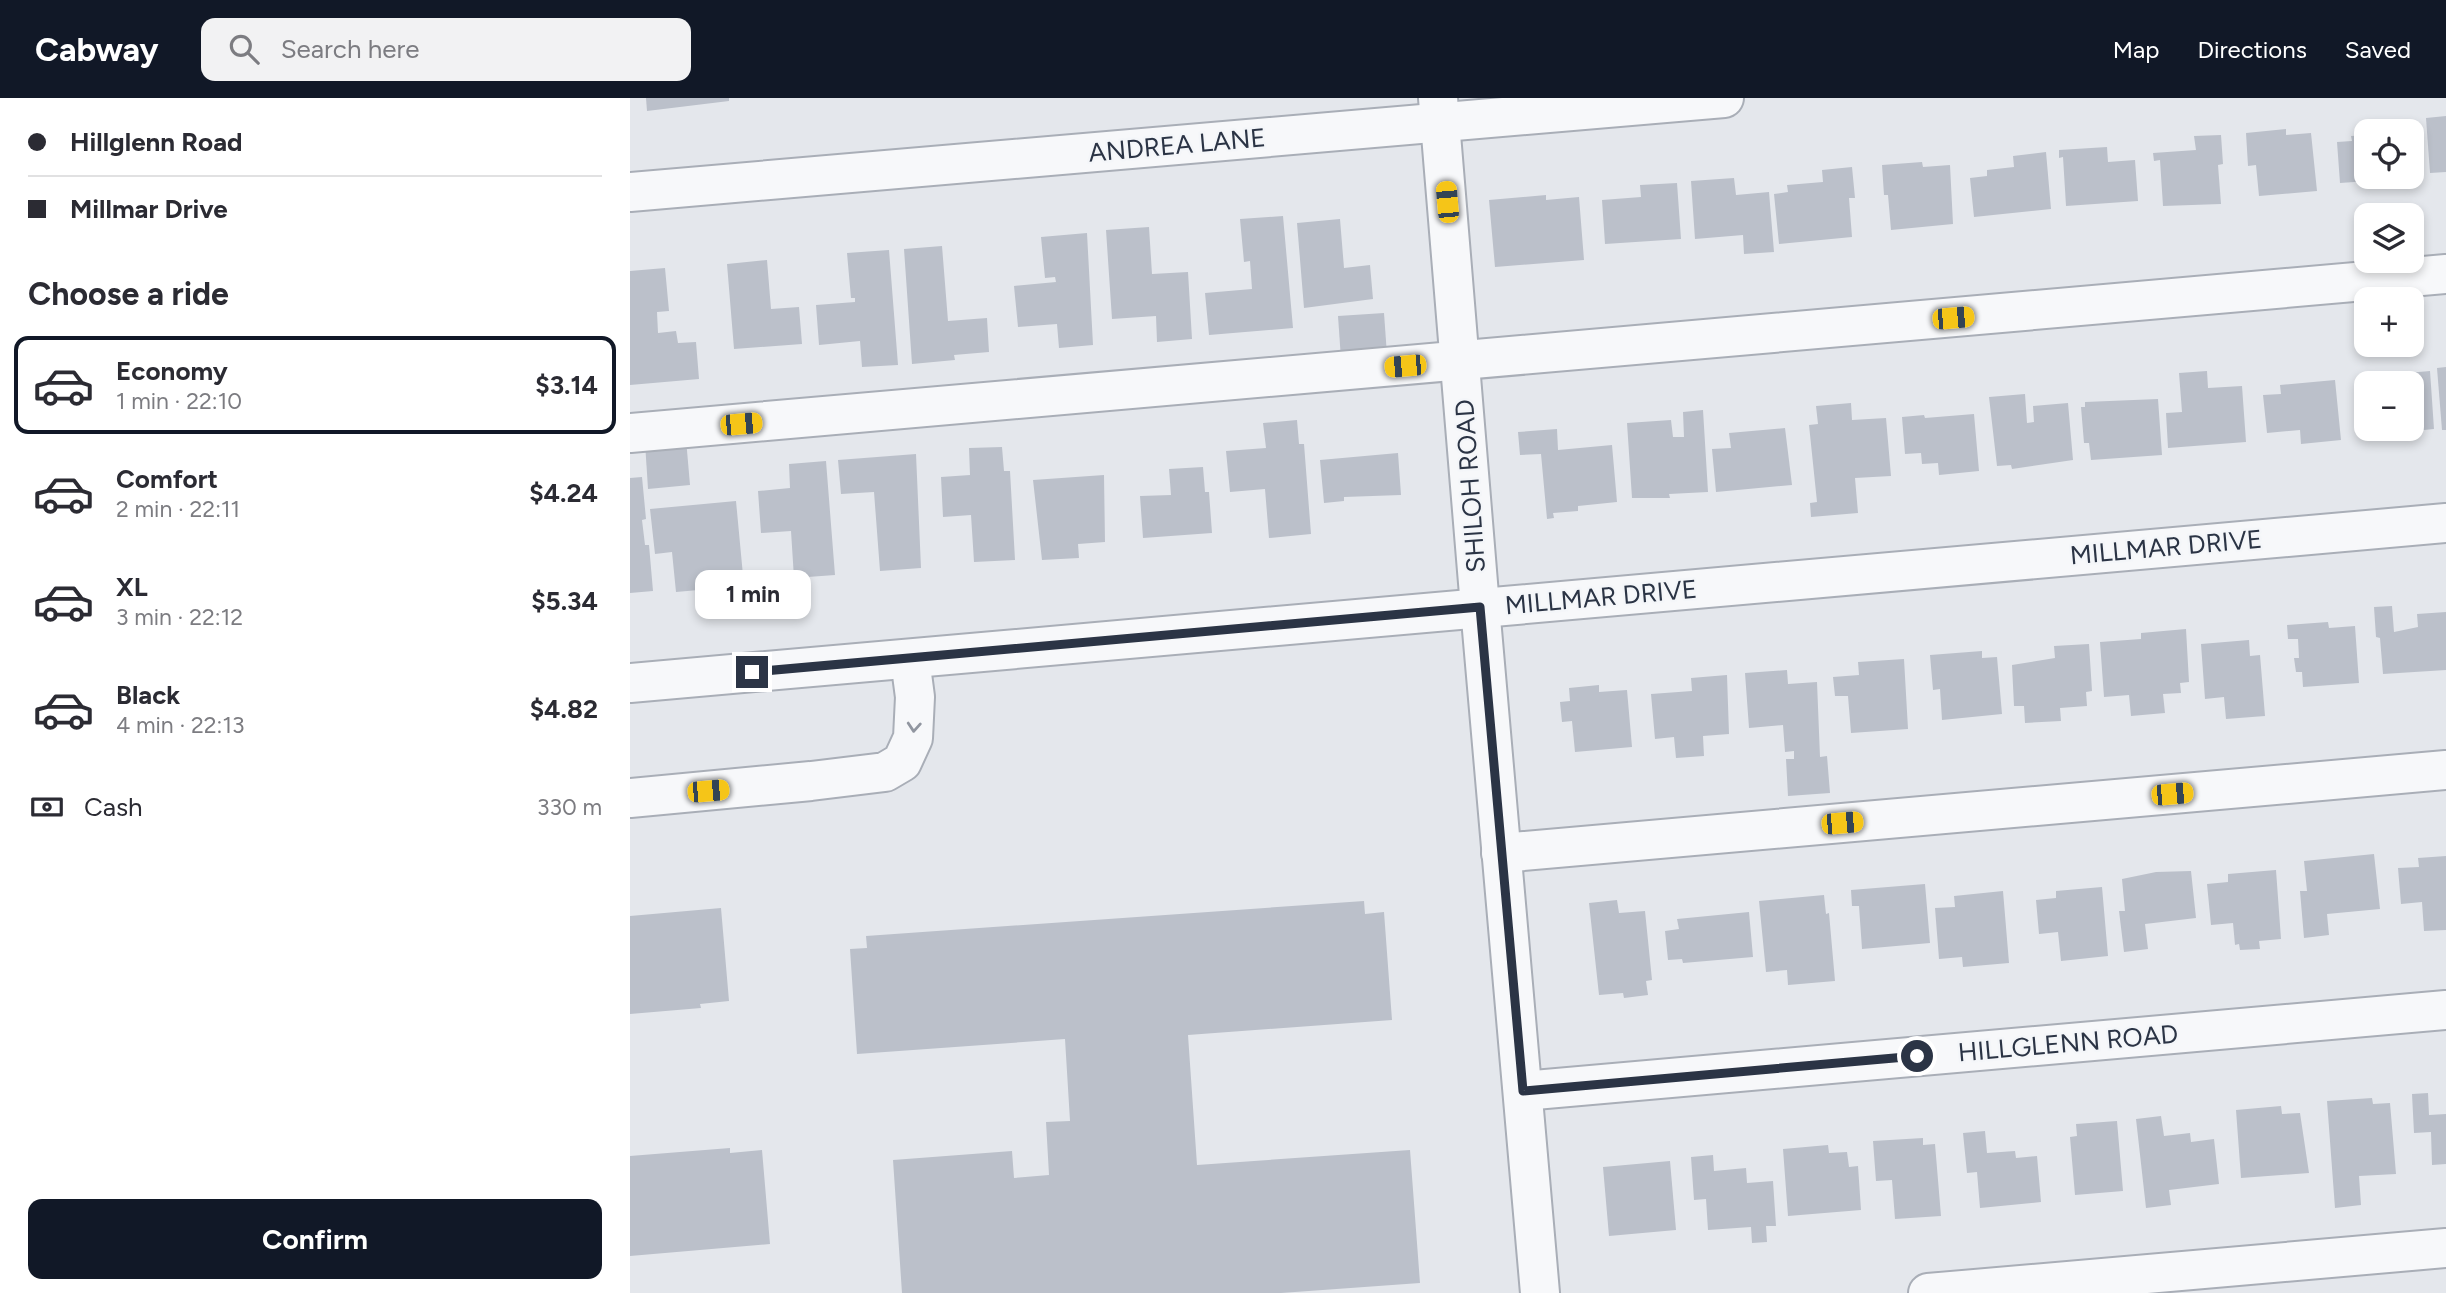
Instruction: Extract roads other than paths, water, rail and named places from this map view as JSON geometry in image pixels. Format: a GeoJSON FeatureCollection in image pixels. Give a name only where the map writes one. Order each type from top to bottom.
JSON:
{"type":"FeatureCollection","features":[{"type":"Feature","properties":{"kind":"street","name":"ANDREA LANE"},"geometry":{"type":"LineString","coordinates":[[630,192],[1439,110],[1724,98]]}},
{"type":"Feature","properties":{"kind":"street","name":"SHILOH ROAD"},"geometry":{"type":"LineString","coordinates":[[1439,110],[1540,1293]]}},
{"type":"Feature","properties":{"kind":"street"},"geometry":{"type":"LineString","coordinates":[[630,433],[2446,274]]}},
{"type":"Feature","properties":{"kind":"street","name":"MILLMAR DRIVE"},"geometry":{"type":"LineString","coordinates":[[630,683],[2446,523]]}},
{"type":"Feature","properties":{"kind":"street"},"geometry":{"type":"LineString","coordinates":[[630,798],[885,772],[902,762],[914,738],[915,697],[910,659]]}},
{"type":"Feature","properties":{"kind":"street"},"geometry":{"type":"LineString","coordinates":[[1501,853],[2446,770]]}},
{"type":"Feature","properties":{"kind":"street","name":"HILLGLENN ROAD"},"geometry":{"type":"LineString","coordinates":[[1523,1091],[2446,1010]]}},
{"type":"Feature","properties":{"kind":"street"},"geometry":{"type":"LineString","coordinates":[[1928,1293],[2446,1248]]}}]}
